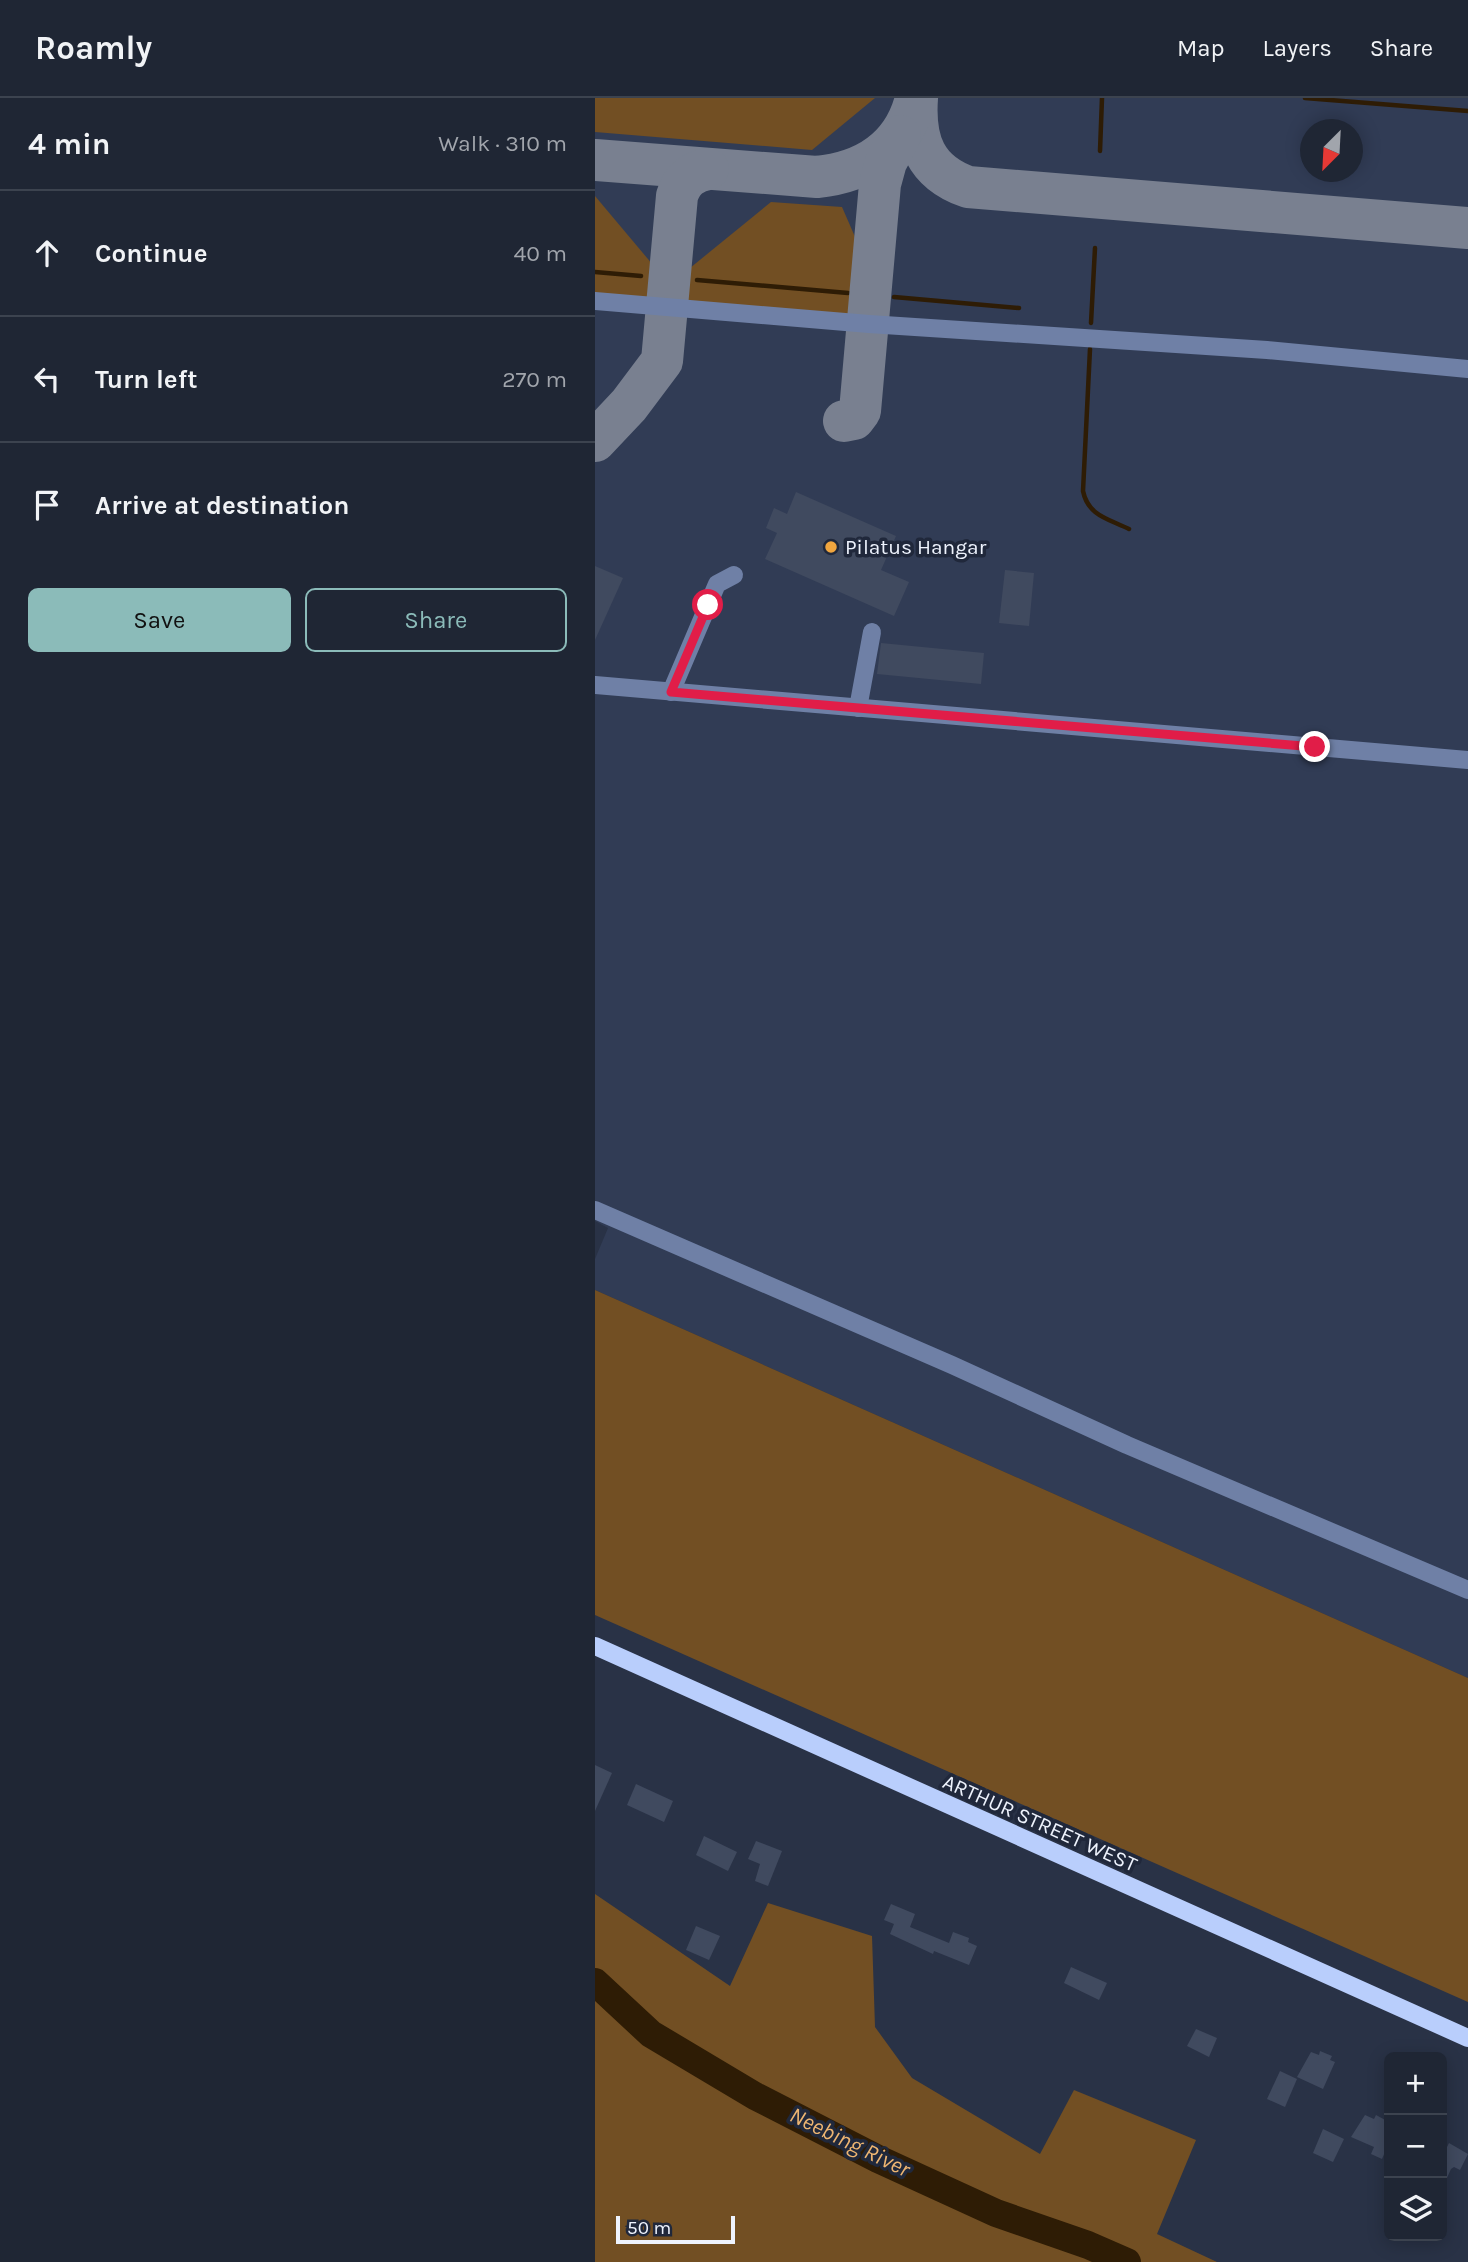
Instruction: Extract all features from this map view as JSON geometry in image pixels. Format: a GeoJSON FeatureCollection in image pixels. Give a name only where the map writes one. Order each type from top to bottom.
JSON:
{"type":"FeatureCollection","features":[{"type":"Feature","properties":{"kind":"main road","name":"ARTHUR STREET WEST"},"geometry":{"type":"LineString","coordinates":[[595,1646],[1468,2038]]}},
{"type":"Feature","properties":{"kind":"lane"},"geometry":{"type":"LineString","coordinates":[[595,301],[869,324],[1267,350],[1468,369]]}},
{"type":"Feature","properties":{"kind":"lane"},"geometry":{"type":"LineString","coordinates":[[671,692],[717,584],[734,575]]}},
{"type":"Feature","properties":{"kind":"lane"},"geometry":{"type":"LineString","coordinates":[[858,708],[872,632]]}},
{"type":"Feature","properties":{"kind":"lane"},"geometry":{"type":"LineString","coordinates":[[595,685],[1468,760]]}},
{"type":"Feature","properties":{"kind":"lane"},"geometry":{"type":"LineString","coordinates":[[595,1210],[952,1365],[1127,1445],[1468,1590]]}},
{"type":"Feature","properties":{"kind":"shaded area"},"geometry":{"type":"Polygon","coordinates":[[[595,98],[1468,98],[1468,1678],[595,1290],[595,1259],[608,1228],[595,1221],[595,98]]]}},
{"type":"Feature","properties":{"kind":"shaded area"},"geometry":{"type":"Polygon","coordinates":[[[595,98],[875,98],[812,150],[595,132],[595,98]]]}},
{"type":"Feature","properties":{"kind":"shaded area"},"geometry":{"type":"Polygon","coordinates":[[[595,196],[653,265],[650,299],[595,294],[595,196]]]}},
{"type":"Feature","properties":{"kind":"shaded area"},"geometry":{"type":"Polygon","coordinates":[[[771,202],[842,207],[859,246],[853,318],[687,302],[690,268],[771,202]]]}},
{"type":"Feature","properties":{"kind":"shaded area"},"geometry":{"type":"Polygon","coordinates":[[[595,1290],[1468,1678],[1468,2002],[595,1615],[595,1290]]]}},
{"type":"Feature","properties":{"kind":"shaded area"},"geometry":{"type":"Polygon","coordinates":[[[595,1894],[730,1986],[768,1903],[872,1936],[875,2027],[912,2078],[1040,2154],[1074,2090],[1196,2140],[1157,2234],[1217,2262],[595,2262],[595,1894]]]}},
{"type":"Feature","properties":{"kind":"building","name":"Pilatus Hangar"},"geometry":{"type":"Polygon","coordinates":[[[796,492],[896,536],[881,570],[909,582],[894,616],[765,559],[777,533],[766,528],[774,508],[787,514],[796,492]]]}},
{"type":"Feature","properties":{"kind":"building"},"geometry":{"type":"Polygon","coordinates":[[[595,566],[623,578],[595,640],[595,566]]]}},
{"type":"Feature","properties":{"kind":"building"},"geometry":{"type":"Polygon","coordinates":[[[1005,570],[1034,573],[1029,626],[999,623],[1005,570]]]}},
{"type":"Feature","properties":{"kind":"building"},"geometry":{"type":"Polygon","coordinates":[[[881,643],[984,653],[981,684],[877,674],[881,643]]]}},
{"type":"Feature","properties":{"kind":"building"},"geometry":{"type":"Polygon","coordinates":[[[595,1765],[612,1773],[595,1811],[595,1765]]]}},
{"type":"Feature","properties":{"kind":"building"},"geometry":{"type":"Polygon","coordinates":[[[636,1784],[673,1801],[664,1822],[627,1805],[636,1784]]]}},
{"type":"Feature","properties":{"kind":"building"},"geometry":{"type":"Polygon","coordinates":[[[704,1836],[737,1852],[728,1871],[696,1855],[704,1836]]]}},
{"type":"Feature","properties":{"kind":"building"},"geometry":{"type":"Polygon","coordinates":[[[756,1841],[782,1851],[768,1886],[755,1881],[760,1864],[748,1859],[756,1841]]]}},
{"type":"Feature","properties":{"kind":"building"},"geometry":{"type":"Polygon","coordinates":[[[891,1904],[915,1914],[910,1927],[949,1943],[953,1932],[969,1938],[968,1942],[977,1946],[969,1965],[934,1951],[933,1954],[890,1934],[894,1924],[884,1920],[891,1904]]]}},
{"type":"Feature","properties":{"kind":"building"},"geometry":{"type":"Polygon","coordinates":[[[696,1926],[720,1936],[709,1960],[686,1950],[696,1926]]]}},
{"type":"Feature","properties":{"kind":"building"},"geometry":{"type":"Polygon","coordinates":[[[1071,1967],[1107,1983],[1099,2000],[1064,1983],[1071,1967]]]}},
{"type":"Feature","properties":{"kind":"building"},"geometry":{"type":"Polygon","coordinates":[[[1196,2029],[1217,2038],[1209,2057],[1187,2046],[1196,2029]]]}},
{"type":"Feature","properties":{"kind":"building"},"geometry":{"type":"Polygon","coordinates":[[[1320,2051],[1332,2056],[1330,2060],[1335,2062],[1323,2089],[1297,2077],[1311,2052],[1319,2055],[1320,2051]]]}},
{"type":"Feature","properties":{"kind":"building"},"geometry":{"type":"Polygon","coordinates":[[[1280,2071],[1297,2079],[1285,2107],[1267,2099],[1280,2071]]]}},
{"type":"Feature","properties":{"kind":"building"},"geometry":{"type":"Polygon","coordinates":[[[1365,2115],[1374,2119],[1376,2115],[1384,2119],[1382,2159],[1371,2154],[1374,2147],[1351,2137],[1365,2115]]]}},
{"type":"Feature","properties":{"kind":"building"},"geometry":{"type":"Polygon","coordinates":[[[1323,2129],[1344,2139],[1333,2162],[1313,2153],[1323,2129]]]}},
{"type":"Feature","properties":{"kind":"building"},"geometry":{"type":"Polygon","coordinates":[[[1449,2143],[1468,2154],[1460,2170],[1454,2167],[1447,2178],[1449,2143]]]}},
{"type":"Feature","properties":{"kind":"waterway"},"geometry":{"type":"LineString","coordinates":[[1100,151],[1102,98]]}},
{"type":"Feature","properties":{"kind":"waterway"},"geometry":{"type":"LineString","coordinates":[[1305,98],[1468,111]]}},
{"type":"Feature","properties":{"kind":"waterway"},"geometry":{"type":"LineString","coordinates":[[1091,323],[1095,248]]}},
{"type":"Feature","properties":{"kind":"waterway"},"geometry":{"type":"LineString","coordinates":[[595,272],[641,276]]}},
{"type":"Feature","properties":{"kind":"waterway"},"geometry":{"type":"LineString","coordinates":[[697,280],[848,293]]}},
{"type":"Feature","properties":{"kind":"waterway"},"geometry":{"type":"LineString","coordinates":[[894,297],[1019,308]]}},
{"type":"Feature","properties":{"kind":"waterway"},"geometry":{"type":"LineString","coordinates":[[1090,349],[1083,491],[1094,511],[1129,529]]}},
{"type":"Feature","properties":{"kind":"waterway","name":"Neebing River"},"geometry":{"type":"LineString","coordinates":[[595,1982],[651,2034],[755,2096],[878,2159],[996,2213],[1088,2245],[1127,2262]]}},
{"type":"Feature","properties":{"kind":"taxiway"},"geometry":{"type":"LineString","coordinates":[[595,160],[817,177],[835,174],[866,163],[892,144],[910,116],[916,98]]}},
{"type":"Feature","properties":{"kind":"taxiway"},"geometry":{"type":"LineString","coordinates":[[917,98],[918,128],[925,153],[941,173],[968,187],[1468,228]]}},
{"type":"Feature","properties":{"kind":"taxiway"},"geometry":{"type":"LineString","coordinates":[[844,421],[854,419],[860,411],[880,184],[886,162],[900,136]]}},
{"type":"Feature","properties":{"kind":"taxiway"},"geometry":{"type":"LineString","coordinates":[[595,441],[629,405],[662,361],[677,196],[688,178],[708,169]]}},
{"type":"Feature","properties":{"kind":"place","name":"Pilatus Hangar"},"geometry":{"type":"Point","coordinates":[831,547]}},
{"type":"Feature","properties":{"kind":"route"},"geometry":{"type":"LineString","coordinates":[[708,605],[671,692],[1315,747]]}}]}
